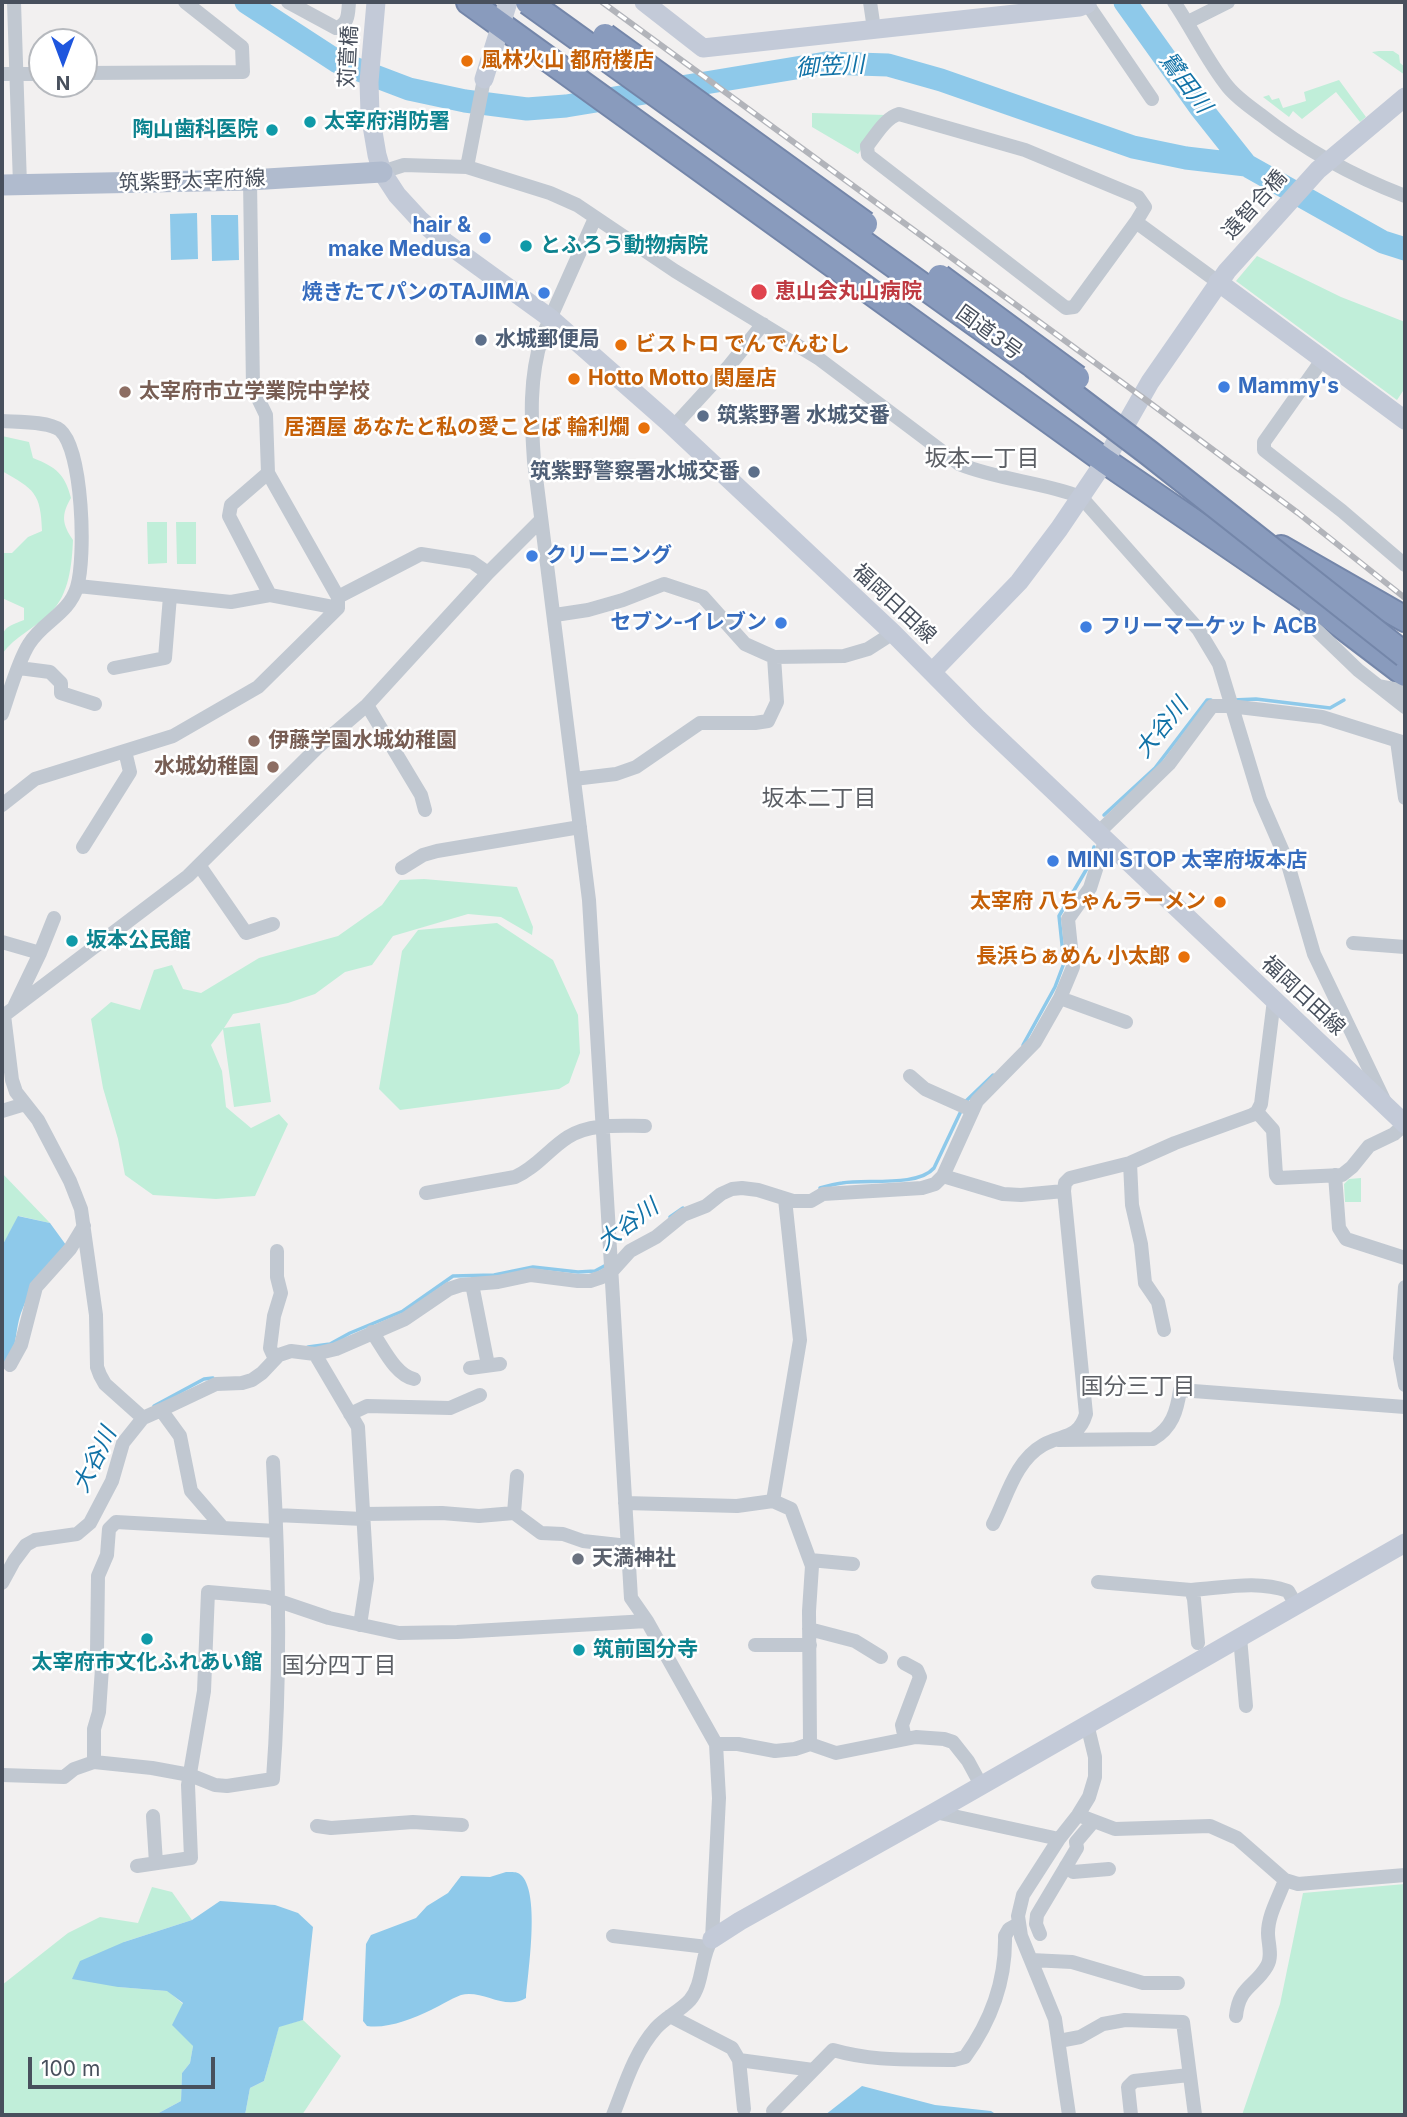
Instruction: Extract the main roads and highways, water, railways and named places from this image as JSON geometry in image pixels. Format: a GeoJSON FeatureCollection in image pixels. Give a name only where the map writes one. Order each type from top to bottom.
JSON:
{"type":"FeatureCollection","features":[{"type":"Feature","properties":{"kind":"highway"},"geometry":{"type":"LineString","coordinates":[[469,2],[501,10],[537,42],[1109,455],[1405,674]]}},
{"type":"Feature","properties":{"kind":"highway","name":"国道3号"},"geometry":{"type":"LineString","coordinates":[[528,2],[1033,365],[1405,655]]}},
{"type":"Feature","properties":{"kind":"highway","name":"国道3号"},"geometry":{"type":"LineString","coordinates":[[556,2],[1041,350],[1405,635]]}},
{"type":"Feature","properties":{"kind":"highway"},"geometry":{"type":"LineString","coordinates":[[1109,455],[1368,596],[1405,619]]}},
{"type":"Feature","properties":{"kind":"main road","name":"筑紫野太宰府線"},"geometry":{"type":"LineString","coordinates":[[11,185],[250,180],[382,172]]}},
{"type":"Feature","properties":{"kind":"water"},"geometry":{"type":"Polygon","coordinates":[[[197,213],[198,259],[171,260],[170,214],[197,213]]]}},
{"type":"Feature","properties":{"kind":"water"},"geometry":{"type":"Polygon","coordinates":[[[211,215],[238,215],[239,260],[212,261],[211,215]]]}},
{"type":"Feature","properties":{"kind":"water"},"geometry":{"type":"Polygon","coordinates":[[[18,1216],[50,1223],[66,1245],[29,1294],[21,1313],[11,1357],[2,1369],[2,1246],[18,1216]]]}},
{"type":"Feature","properties":{"kind":"water"},"geometry":{"type":"Polygon","coordinates":[[[506,1872],[522,1876],[530,1900],[532,1916],[526,1998],[510,2002],[477,1995],[461,1995],[408,2020],[391,2025],[367,2026],[363,2021],[366,1944],[371,1935],[416,1918],[427,1906],[448,1893],[461,1876],[490,1877],[506,1872]]]}},
{"type":"Feature","properties":{"kind":"water"},"geometry":{"type":"Polygon","coordinates":[[[220,1901],[275,1905],[298,1913],[313,1927],[303,2020],[279,2027],[264,2081],[250,2088],[245,2115],[155,2115],[181,2101],[182,2073],[190,2063],[193,2046],[172,2025],[183,2003],[167,1991],[118,1987],[72,1979],[80,1961],[124,1942],[192,1920],[220,1901]]]}},
{"type":"Feature","properties":{"kind":"water"},"geometry":{"type":"Polygon","coordinates":[[[862,2086],[935,2105],[991,2111],[997,2115],[825,2115],[862,2086]]]}},
{"type":"Feature","properties":{"kind":"waterway","name":"御笠川"},"geometry":{"type":"LineString","coordinates":[[246,2],[338,62],[409,89],[465,101],[527,109],[566,106],[826,63],[888,65],[941,80],[1133,147],[1186,158],[1246,165],[1383,242],[1405,249]]}},
{"type":"Feature","properties":{"kind":"waterway","name":"鷺田川"},"geometry":{"type":"LineString","coordinates":[[1125,2],[1200,107],[1246,165]]}},
{"type":"Feature","properties":{"kind":"waterway","name":"大谷川"},"geometry":{"type":"LineString","coordinates":[[1233,700],[1256,699],[1330,708],[1344,700]]}},
{"type":"Feature","properties":{"kind":"waterway","name":"大谷川"},"geometry":{"type":"LineString","coordinates":[[1104,815],[1155,768],[1207,700],[1211,700]]}},
{"type":"Feature","properties":{"kind":"waterway","name":"大谷川"},"geometry":{"type":"LineString","coordinates":[[1023,1045],[1055,987],[1064,963],[1059,916],[1089,865],[1094,847]]}},
{"type":"Feature","properties":{"kind":"waterway","name":"大谷川"},"geometry":{"type":"LineString","coordinates":[[966,1101],[993,1075]]}},
{"type":"Feature","properties":{"kind":"waterway","name":"大谷川"},"geometry":{"type":"LineString","coordinates":[[820,1188],[852,1182],[904,1180],[926,1174],[934,1168],[961,1111]]}},
{"type":"Feature","properties":{"kind":"waterway","name":"大谷川"},"geometry":{"type":"LineString","coordinates":[[670,1217],[683,1208]]}},
{"type":"Feature","properties":{"kind":"waterway","name":"大谷川"},"geometry":{"type":"LineString","coordinates":[[308,1347],[330,1344],[403,1311],[453,1276],[494,1275],[533,1267],[595,1271],[608,1264]]}},
{"type":"Feature","properties":{"kind":"waterway","name":"大谷川"},"geometry":{"type":"LineString","coordinates":[[154,1406],[204,1379],[213,1378]]}},
{"type":"Feature","properties":{"kind":"railway"},"geometry":{"type":"LineString","coordinates":[[602,2],[1142,397],[1298,513],[1405,598]]}},
{"type":"Feature","properties":{"kind":"place","name":"風林火山 都府楼店"},"geometry":{"type":"Point","coordinates":[467,61]}},
{"type":"Feature","properties":{"kind":"place","name":"太宰府消防署"},"geometry":{"type":"Point","coordinates":[310,122]}},
{"type":"Feature","properties":{"kind":"place","name":"陶山歯科医院"},"geometry":{"type":"Point","coordinates":[272,130]}},
{"type":"Feature","properties":{"kind":"place","name":"hair & make Medusa"},"geometry":{"type":"Point","coordinates":[485,238]}},
{"type":"Feature","properties":{"kind":"place","name":"とふろう動物病院"},"geometry":{"type":"Point","coordinates":[526,246]}},
{"type":"Feature","properties":{"kind":"place","name":"恵山会丸山病院"},"geometry":{"type":"Point","coordinates":[759,292]}},
{"type":"Feature","properties":{"kind":"place","name":"焼きたてパンのTAJIMA"},"geometry":{"type":"Point","coordinates":[544,293]}},
{"type":"Feature","properties":{"kind":"place","name":"水城郵便局"},"geometry":{"type":"Point","coordinates":[481,340]}},
{"type":"Feature","properties":{"kind":"place","name":"ビストロ でんでんむし"},"geometry":{"type":"Point","coordinates":[621,345]}},
{"type":"Feature","properties":{"kind":"place","name":"Hotto Motto 関屋店"},"geometry":{"type":"Point","coordinates":[574,379]}},
{"type":"Feature","properties":{"kind":"place","name":"Mammy's"},"geometry":{"type":"Point","coordinates":[1224,387]}},
{"type":"Feature","properties":{"kind":"place","name":"太宰府市立学業院中学校"},"geometry":{"type":"Point","coordinates":[125,392]}},
{"type":"Feature","properties":{"kind":"place","name":"筑紫野署 水城交番"},"geometry":{"type":"Point","coordinates":[703,416]}},
{"type":"Feature","properties":{"kind":"place","name":"居酒屋 あなたと私の愛ことば 輪利燗"},"geometry":{"type":"Point","coordinates":[644,428]}},
{"type":"Feature","properties":{"kind":"place","name":"筑紫野警察署水城交番"},"geometry":{"type":"Point","coordinates":[754,472]}},
{"type":"Feature","properties":{"kind":"place","name":"クリーニング"},"geometry":{"type":"Point","coordinates":[532,556]}},
{"type":"Feature","properties":{"kind":"place","name":"セブン-イレブン"},"geometry":{"type":"Point","coordinates":[781,623]}},
{"type":"Feature","properties":{"kind":"place","name":"フリーマーケット ACB"},"geometry":{"type":"Point","coordinates":[1086,627]}},
{"type":"Feature","properties":{"kind":"place","name":"伊藤学園水城幼稚園"},"geometry":{"type":"Point","coordinates":[254,741]}},
{"type":"Feature","properties":{"kind":"place","name":"水城幼稚園"},"geometry":{"type":"Point","coordinates":[273,767]}},
{"type":"Feature","properties":{"kind":"place","name":"MINI STOP 太宰府坂本店"},"geometry":{"type":"Point","coordinates":[1053,861]}},
{"type":"Feature","properties":{"kind":"place","name":"太宰府 八ちゃんラーメン"},"geometry":{"type":"Point","coordinates":[1220,902]}},
{"type":"Feature","properties":{"kind":"place","name":"坂本公民館"},"geometry":{"type":"Point","coordinates":[72,941]}},
{"type":"Feature","properties":{"kind":"place","name":"長浜らぁめん 小太郎"},"geometry":{"type":"Point","coordinates":[1184,957]}},
{"type":"Feature","properties":{"kind":"place","name":"天満神社"},"geometry":{"type":"Point","coordinates":[578,1559]}},
{"type":"Feature","properties":{"kind":"place","name":"太宰府市文化ふれあい館"},"geometry":{"type":"Point","coordinates":[147,1639]}},
{"type":"Feature","properties":{"kind":"place","name":"筑前国分寺"},"geometry":{"type":"Point","coordinates":[579,1650]}},
{"type":"Feature","properties":{"kind":"district","name":"坂本一丁目"},"geometry":{"type":"Point","coordinates":[982,459]}},
{"type":"Feature","properties":{"kind":"district","name":"坂本二丁目"},"geometry":{"type":"Point","coordinates":[819,799]}},
{"type":"Feature","properties":{"kind":"district","name":"国分三丁目"},"geometry":{"type":"Point","coordinates":[1138,1387]}},
{"type":"Feature","properties":{"kind":"district","name":"国分四丁目"},"geometry":{"type":"Point","coordinates":[339,1666]}}]}
